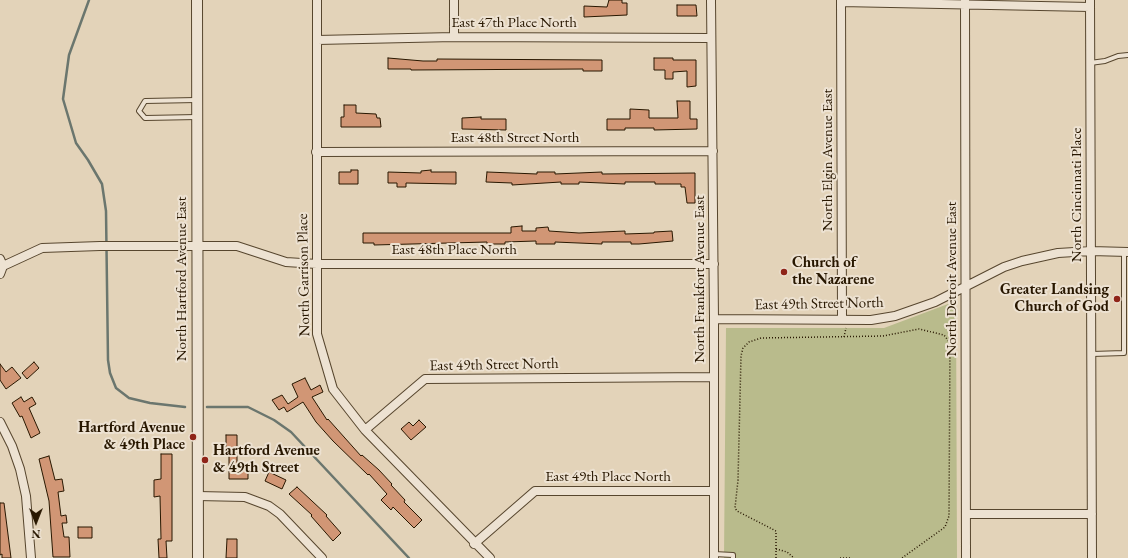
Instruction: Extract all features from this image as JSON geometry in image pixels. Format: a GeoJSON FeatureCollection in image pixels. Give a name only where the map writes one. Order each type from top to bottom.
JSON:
{"type":"FeatureCollection","features":[{"type":"Feature","properties":{"kind":"street","name":"North Hartford Avenue East"},"geometry":{"type":"LineString","coordinates":[[197,0],[198,558]]}},
{"type":"Feature","properties":{"kind":"street","name":"North Garrison Place"},"geometry":{"type":"LineString","coordinates":[[317,0],[317,334],[333,389],[365,430],[474,544],[490,558]]}},
{"type":"Feature","properties":{"kind":"street"},"geometry":{"type":"LineString","coordinates":[[454,0],[454,37]]}},
{"type":"Feature","properties":{"kind":"street","name":"North Frankfort Avenue East"},"geometry":{"type":"LineString","coordinates":[[711,0],[710,38],[714,264],[714,556]]}},
{"type":"Feature","properties":{"kind":"street"},"geometry":{"type":"LineString","coordinates":[[841,1],[1090,4]]}},
{"type":"Feature","properties":{"kind":"street","name":"North Elgin Avenue East"},"geometry":{"type":"LineString","coordinates":[[841,1],[842,320]]}},
{"type":"Feature","properties":{"kind":"street","name":"North Detroit Avenue East"},"geometry":{"type":"LineString","coordinates":[[965,3],[966,558]]}},
{"type":"Feature","properties":{"kind":"street","name":"North Cincinnati Place"},"geometry":{"type":"LineString","coordinates":[[1090,4],[1092,558]]}},
{"type":"Feature","properties":{"kind":"street","name":"East 47th Place North"},"geometry":{"type":"LineString","coordinates":[[317,40],[454,37],[710,38]]}},
{"type":"Feature","properties":{"kind":"street","name":"East 48th Street North"},"geometry":{"type":"LineString","coordinates":[[316,152],[713,151]]}},
{"type":"Feature","properties":{"kind":"street"},"geometry":{"type":"LineString","coordinates":[[0,274],[2,262],[42,248],[100,246],[197,246]]}},
{"type":"Feature","properties":{"kind":"street","name":"East 48th Place North"},"geometry":{"type":"LineString","coordinates":[[197,246],[236,246],[286,262],[317,264],[714,264]]}},
{"type":"Feature","properties":{"kind":"street","name":"East 49th Street North"},"geometry":{"type":"LineString","coordinates":[[714,319],[871,320],[895,316],[935,302],[1004,267],[1022,261],[1058,253],[1092,251],[1126,252]]}},
{"type":"Feature","properties":{"kind":"street","name":"East 49th Street North"},"geometry":{"type":"LineString","coordinates":[[365,430],[425,379],[714,377]]}},
{"type":"Feature","properties":{"kind":"street"},"geometry":{"type":"LineString","coordinates":[[0,422],[12,446],[23,482],[26,496],[31,558]]}},
{"type":"Feature","properties":{"kind":"street","name":"East 49th Place North"},"geometry":{"type":"LineString","coordinates":[[474,544],[535,491],[714,491]]}},
{"type":"Feature","properties":{"kind":"street"},"geometry":{"type":"LineString","coordinates":[[198,496],[245,497],[269,506],[280,514],[322,558]]}},
{"type":"Feature","properties":{"kind":"street"},"geometry":{"type":"LineString","coordinates":[[967,514],[1092,514]]}},
{"type":"Feature","properties":{"kind":"lane"},"geometry":{"type":"LineString","coordinates":[[1090,62],[1105,61],[1118,56],[1128,55]]}},
{"type":"Feature","properties":{"kind":"lane"},"geometry":{"type":"LineString","coordinates":[[197,100],[145,101],[139,111],[144,118],[197,117]]}},
{"type":"Feature","properties":{"kind":"lane"},"geometry":{"type":"LineString","coordinates":[[1092,354],[1124,353],[1126,252]]}},
{"type":"Feature","properties":{"kind":"lane"},"geometry":{"type":"LineString","coordinates":[[714,556],[733,555],[733,558]]}},
{"type":"Feature","properties":{"kind":"path"},"geometry":{"type":"LineString","coordinates":[[776,558],[776,531],[737,511],[735,508],[738,480],[741,356],[743,348],[749,342],[761,338],[883,336],[919,329],[944,335],[950,343],[950,516],[945,527],[902,558]]}},
{"type":"Feature","properties":{"kind":"path"},"geometry":{"type":"LineString","coordinates":[[776,549],[784,550],[794,558]]}},
{"type":"Feature","properties":{"kind":"path"},"geometry":{"type":"LineString","coordinates":[[840,558],[852,558]]}},
{"type":"Feature","properties":{"kind":"green space"},"geometry":{"type":"Polygon","coordinates":[[[956,301],[957,558],[724,558],[726,328],[884,328],[956,301]]]}},
{"type":"Feature","properties":{"kind":"building"},"geometry":{"type":"Polygon","coordinates":[[[609,0],[622,0],[622,3],[627,3],[627,15],[584,17],[584,6],[607,7],[609,0]]]}},
{"type":"Feature","properties":{"kind":"building"},"geometry":{"type":"Polygon","coordinates":[[[677,5],[696,5],[697,16],[677,16],[677,5]]]}},
{"type":"Feature","properties":{"kind":"building"},"geometry":{"type":"Polygon","coordinates":[[[388,58],[423,61],[437,61],[437,59],[602,60],[602,71],[583,71],[583,69],[388,69],[388,58]]]}},
{"type":"Feature","properties":{"kind":"building"},"geometry":{"type":"Polygon","coordinates":[[[654,58],[696,60],[696,86],[687,87],[687,71],[673,72],[673,79],[665,79],[665,70],[654,70],[654,58]]]}},
{"type":"Feature","properties":{"kind":"building"},"geometry":{"type":"Polygon","coordinates":[[[677,101],[690,101],[690,119],[697,119],[697,129],[654,130],[654,128],[625,128],[625,130],[607,130],[607,119],[630,119],[630,109],[649,110],[649,118],[678,118],[677,101]]]}},
{"type":"Feature","properties":{"kind":"building"},"geometry":{"type":"Polygon","coordinates":[[[344,105],[356,105],[356,113],[376,114],[377,118],[380,118],[381,127],[341,127],[341,117],[344,117],[344,105]]]}},
{"type":"Feature","properties":{"kind":"building"},"geometry":{"type":"Polygon","coordinates":[[[481,117],[481,119],[506,119],[506,130],[462,129],[462,118],[481,117]]]}},
{"type":"Feature","properties":{"kind":"building"},"geometry":{"type":"Polygon","coordinates":[[[351,170],[358,170],[358,184],[339,184],[339,172],[351,172],[351,170]]]}},
{"type":"Feature","properties":{"kind":"building"},"geometry":{"type":"Polygon","coordinates":[[[431,170],[431,172],[456,172],[456,184],[406,183],[406,187],[397,187],[397,183],[388,183],[388,172],[421,173],[421,171],[431,170]]]}},
{"type":"Feature","properties":{"kind":"building"},"geometry":{"type":"Polygon","coordinates":[[[487,172],[537,174],[537,172],[555,172],[555,174],[602,172],[602,174],[695,173],[695,203],[687,203],[685,187],[681,187],[681,184],[655,184],[655,182],[625,182],[625,184],[579,182],[579,184],[561,184],[561,182],[512,185],[512,183],[486,182],[487,172]]]}},
{"type":"Feature","properties":{"kind":"building"},"geometry":{"type":"Polygon","coordinates":[[[522,226],[522,231],[536,231],[536,228],[548,227],[549,231],[579,233],[625,231],[625,234],[672,231],[673,241],[639,244],[631,244],[631,242],[602,242],[602,244],[555,242],[555,244],[536,244],[536,241],[505,242],[505,244],[487,244],[487,242],[374,245],[374,243],[363,243],[363,233],[511,233],[511,227],[522,226]]]}},
{"type":"Feature","properties":{"kind":"building"},"geometry":{"type":"Polygon","coordinates":[[[34,362],[39,368],[27,379],[22,373],[34,362]]]}},
{"type":"Feature","properties":{"kind":"building"},"geometry":{"type":"Polygon","coordinates":[[[0,364],[6,372],[12,367],[21,378],[6,389],[0,380],[0,364]]]}},
{"type":"Feature","properties":{"kind":"building"},"geometry":{"type":"Polygon","coordinates":[[[305,378],[311,390],[320,385],[323,392],[312,397],[327,420],[328,419],[361,456],[362,455],[379,470],[405,500],[404,502],[422,520],[414,528],[393,507],[391,510],[381,500],[387,494],[369,474],[368,475],[333,441],[316,422],[303,402],[287,412],[284,407],[279,410],[272,400],[282,395],[288,404],[298,397],[292,384],[305,378]]]}},
{"type":"Feature","properties":{"kind":"building"},"geometry":{"type":"Polygon","coordinates":[[[21,397],[24,402],[32,397],[36,404],[29,408],[40,433],[31,438],[22,416],[20,417],[12,403],[21,397]]]}},
{"type":"Feature","properties":{"kind":"building"},"geometry":{"type":"Polygon","coordinates":[[[419,420],[426,427],[411,440],[401,429],[409,422],[413,426],[419,420]]]}},
{"type":"Feature","properties":{"kind":"building"},"geometry":{"type":"Polygon","coordinates":[[[226,435],[237,435],[237,465],[239,465],[239,469],[248,470],[248,479],[229,479],[229,453],[226,453],[226,435]]]}},
{"type":"Feature","properties":{"kind":"building"},"geometry":{"type":"Polygon","coordinates":[[[161,454],[172,454],[172,541],[166,541],[167,558],[159,558],[158,539],[161,539],[160,496],[154,497],[154,480],[161,479],[161,454]]]}},
{"type":"Feature","properties":{"kind":"building"},"geometry":{"type":"Polygon","coordinates":[[[49,456],[55,480],[62,479],[64,491],[58,492],[61,516],[66,515],[67,523],[62,523],[64,537],[69,537],[70,557],[53,557],[49,501],[39,459],[49,456]]]}},
{"type":"Feature","properties":{"kind":"building"},"geometry":{"type":"Polygon","coordinates":[[[269,472],[286,480],[282,489],[265,481],[269,472]]]}},
{"type":"Feature","properties":{"kind":"building"},"geometry":{"type":"Polygon","coordinates":[[[297,487],[327,515],[326,516],[341,533],[333,541],[311,516],[312,515],[289,494],[297,487]]]}},
{"type":"Feature","properties":{"kind":"building"},"geometry":{"type":"Polygon","coordinates":[[[0,503],[4,503],[11,558],[2,558],[2,554],[0,555],[0,503]]]}},
{"type":"Feature","properties":{"kind":"building"},"geometry":{"type":"Polygon","coordinates":[[[78,527],[92,527],[92,538],[78,538],[78,527]]]}},
{"type":"Feature","properties":{"kind":"building"},"geometry":{"type":"Polygon","coordinates":[[[227,539],[237,539],[237,558],[226,558],[227,539]]]}},
{"type":"Feature","properties":{"kind":"waterway"},"geometry":{"type":"LineString","coordinates":[[89,0],[69,55],[63,99],[76,143],[102,184],[106,211],[108,360],[110,373],[116,388],[129,398],[150,403],[185,407]]}},
{"type":"Feature","properties":{"kind":"waterway"},"geometry":{"type":"LineString","coordinates":[[207,407],[248,407],[274,420],[291,432],[409,558]]}},
{"type":"Feature","properties":{"kind":"place","name":"Church of the Nazarene"},"geometry":{"type":"Point","coordinates":[784,272]}},
{"type":"Feature","properties":{"kind":"place","name":"Greater Landsing Church of God"},"geometry":{"type":"Point","coordinates":[1117,299]}},
{"type":"Feature","properties":{"kind":"place","name":"Hartford Avenue & 49th Place"},"geometry":{"type":"Point","coordinates":[193,437]}},
{"type":"Feature","properties":{"kind":"place","name":"Hartford Avenue & 49th Street"},"geometry":{"type":"Point","coordinates":[205,460]}}]}
